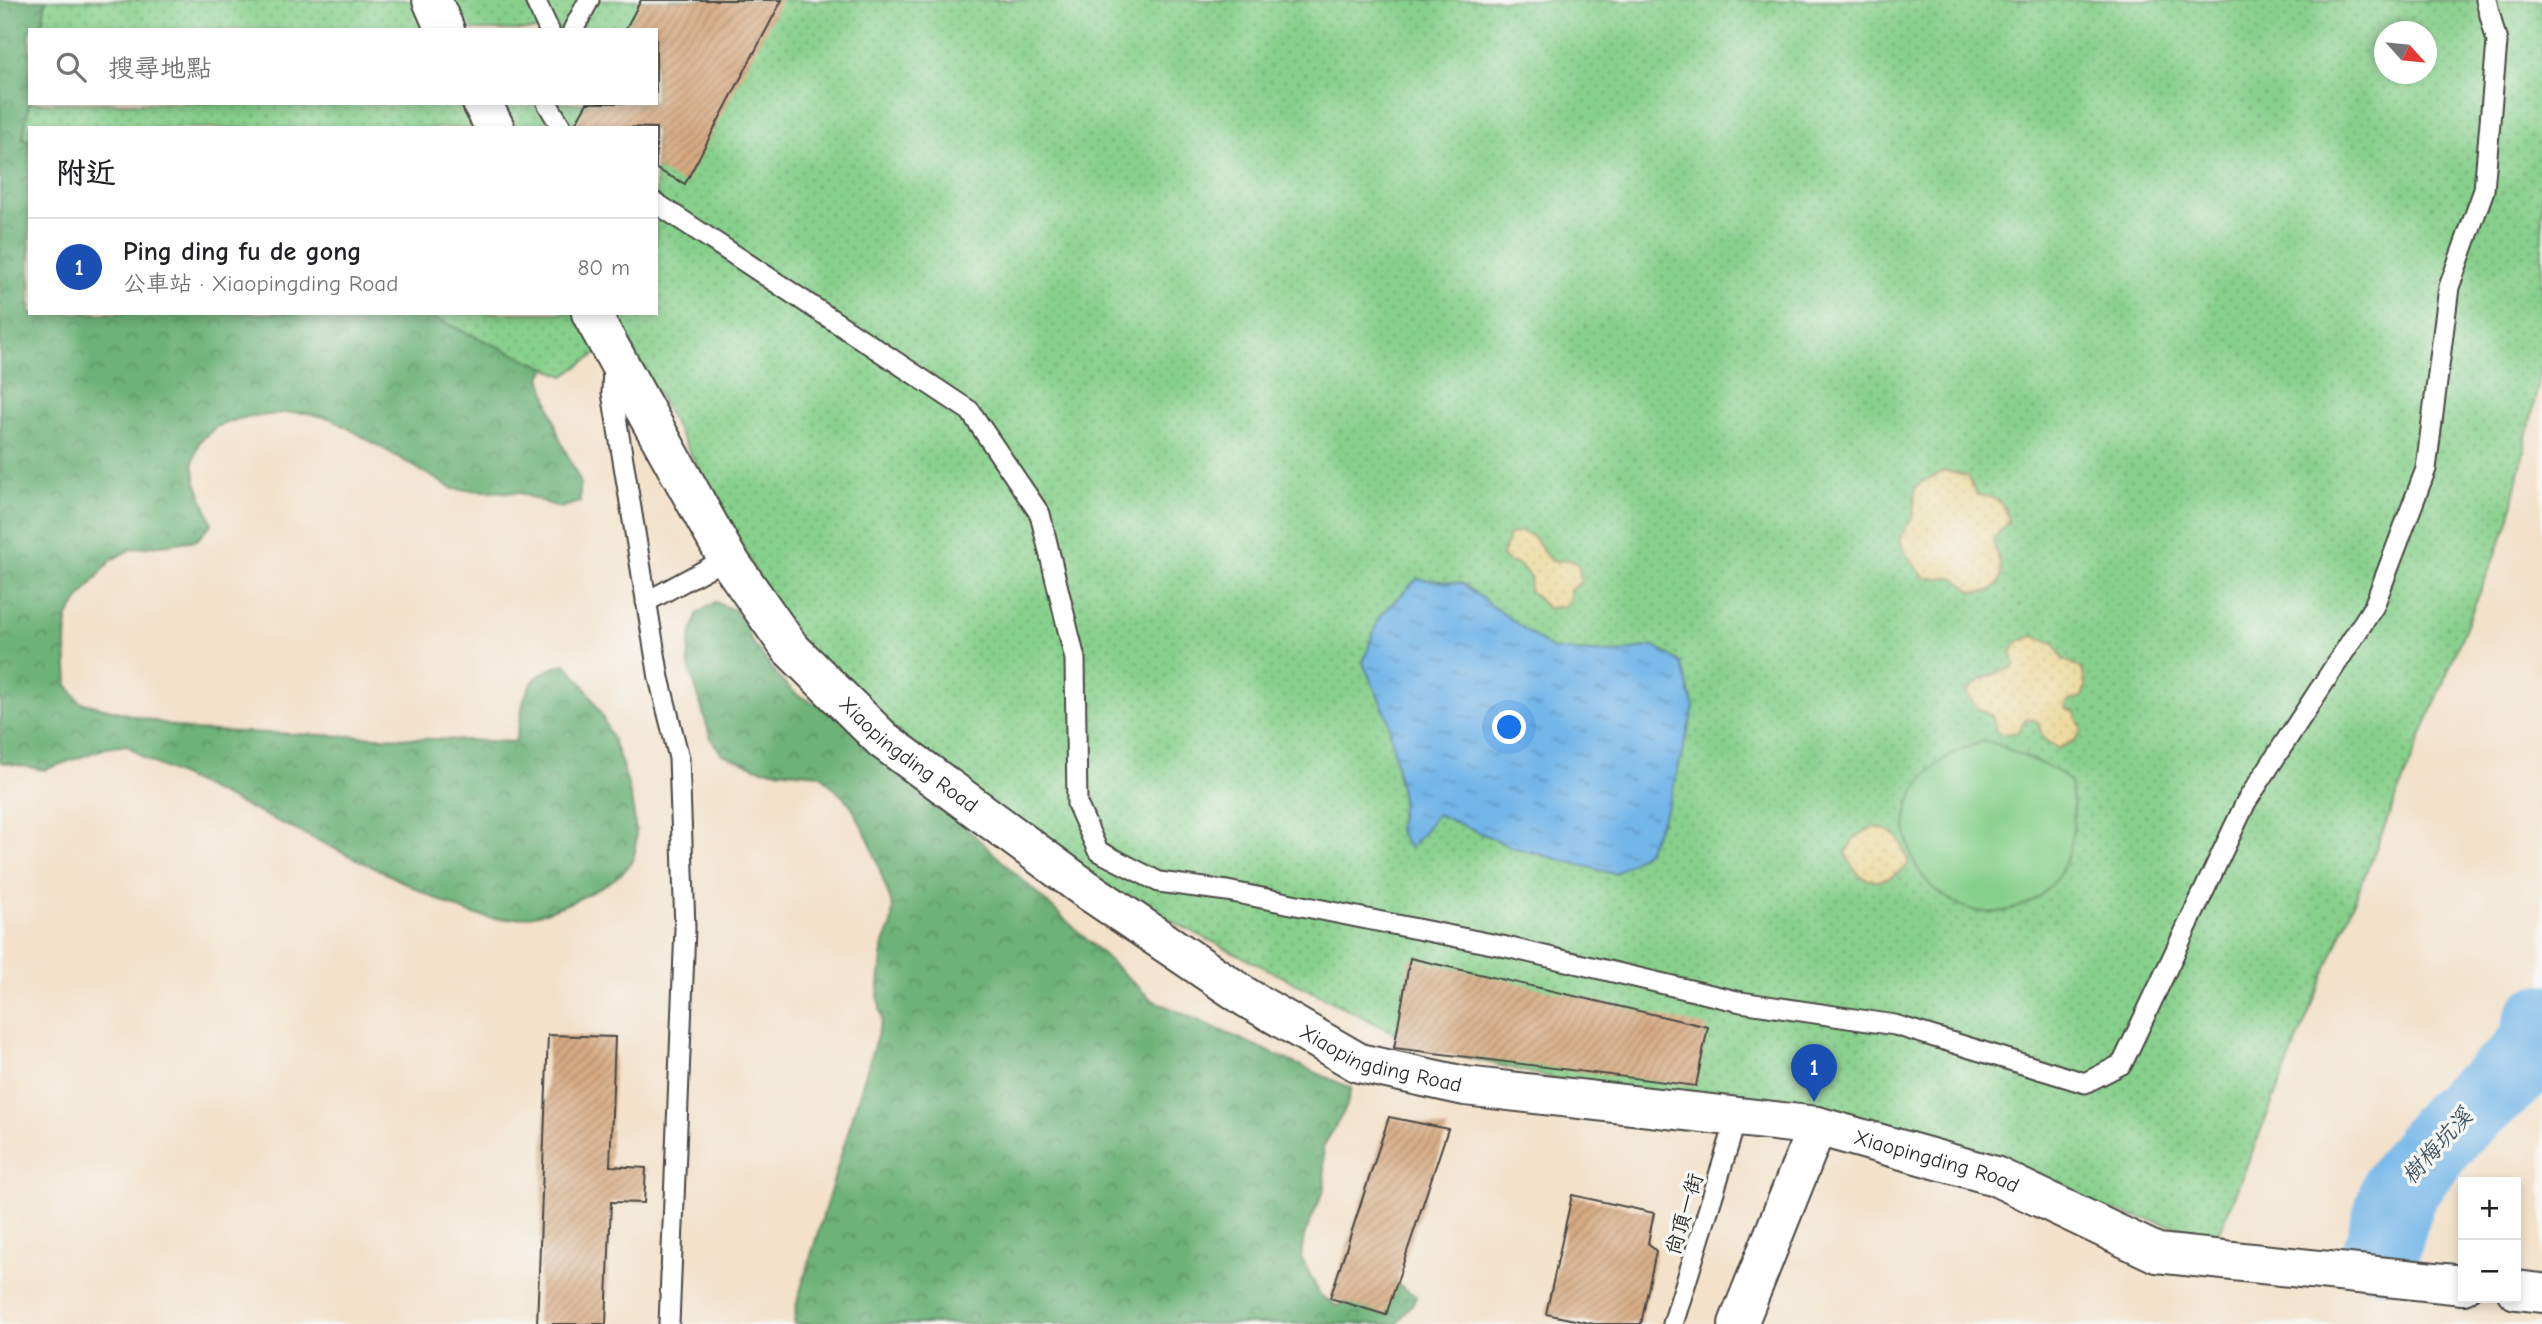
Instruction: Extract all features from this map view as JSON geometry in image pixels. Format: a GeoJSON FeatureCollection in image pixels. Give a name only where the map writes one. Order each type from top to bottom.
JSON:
{"type":"FeatureCollection","features":[{"type":"Feature","properties":{"kind":"street"},"geometry":{"type":"LineString","coordinates":[[432,0],[444,28]]}},
{"type":"Feature","properties":{"kind":"street"},"geometry":{"type":"LineString","coordinates":[[483,105],[494,126]]}},
{"type":"Feature","properties":{"kind":"street","name":"Xiaopingding Road"},"geometry":{"type":"LineString","coordinates":[[592,315],[727,558],[790,648],[883,740],[1083,887],[1247,998],[1359,1062],[1465,1086],[1817,1126],[1995,1176],[2157,1253],[2458,1284]]}},
{"type":"Feature","properties":{"kind":"street"},"geometry":{"type":"LineString","coordinates":[[1738,1324],[1817,1126]]}},
{"type":"Feature","properties":{"kind":"street"},"geometry":{"type":"LineString","coordinates":[[2521,1291],[2542,1293]]}},
{"type":"Feature","properties":{"kind":"lane"},"geometry":{"type":"LineString","coordinates":[[535,0],[548,28]]}},
{"type":"Feature","properties":{"kind":"lane"},"geometry":{"type":"LineString","coordinates":[[574,28],[589,0]]}},
{"type":"Feature","properties":{"kind":"lane"},"geometry":{"type":"LineString","coordinates":[[658,205],[970,411],[1040,514],[1075,659],[1077,804],[1098,851],[1159,882],[1227,891],[1502,946],[1741,1002],[1895,1025],[2085,1083],[2122,1064],[2246,802],[2374,606],[2426,469],[2449,287],[2484,190],[2497,42],[2486,0]]}},
{"type":"Feature","properties":{"kind":"lane"},"geometry":{"type":"LineString","coordinates":[[548,105],[561,126]]}},
{"type":"Feature","properties":{"kind":"lane"},"geometry":{"type":"LineString","coordinates":[[613,355],[612,393],[646,602],[659,678],[679,758],[685,928],[669,1324]]}},
{"type":"Feature","properties":{"kind":"lane"},"geometry":{"type":"LineString","coordinates":[[646,602],[727,558]]}},
{"type":"Feature","properties":{"kind":"lane","name":"尚頂一街"},"geometry":{"type":"LineString","coordinates":[[1673,1324],[1737,1117]]}},
{"type":"Feature","properties":{"kind":"green space"},"geometry":{"type":"Polygon","coordinates":[[[0,0],[46,0],[41,28],[28,28],[29,105],[23,138],[28,140],[28,315],[427,315],[546,368],[541,377],[560,440],[580,481],[580,502],[560,508],[520,493],[453,489],[332,419],[306,413],[283,413],[238,419],[216,427],[199,442],[193,463],[196,482],[212,523],[197,540],[131,549],[111,560],[67,618],[68,686],[80,702],[190,730],[515,742],[523,703],[531,684],[550,669],[565,664],[590,695],[619,756],[631,797],[636,831],[635,853],[626,869],[618,876],[565,905],[519,918],[488,918],[434,898],[145,759],[127,745],[106,748],[44,770],[0,762],[0,0]]]}},
{"type":"Feature","properties":{"kind":"green space"},"geometry":{"type":"Polygon","coordinates":[[[46,0],[2542,0],[2542,367],[2509,521],[2218,1236],[1423,1047],[1093,882],[805,662],[625,334],[564,376],[427,315],[658,315],[658,126],[28,126],[28,140],[23,139],[29,105],[658,105],[658,28],[41,28],[46,0]]]}},
{"type":"Feature","properties":{"kind":"green space"},"geometry":{"type":"Polygon","coordinates":[[[715,602],[734,610],[746,625],[752,642],[780,679],[796,694],[854,724],[1152,1000],[1351,1088],[1346,1108],[1323,1147],[1325,1188],[1304,1236],[1301,1257],[1320,1295],[1337,1306],[1399,1285],[1417,1297],[1397,1324],[794,1324],[797,1302],[882,1019],[878,996],[883,946],[891,926],[893,908],[870,842],[851,805],[820,774],[761,769],[722,754],[711,739],[688,662],[697,614],[715,602]]]}},
{"type":"Feature","properties":{"kind":"green space"},"geometry":{"type":"Polygon","coordinates":[[[1982,742],[1992,742],[2055,770],[2070,782],[2073,802],[2071,842],[2066,861],[2057,877],[2045,891],[2029,902],[2009,910],[1991,913],[1973,910],[1948,899],[1924,878],[1911,854],[1906,817],[1916,788],[1931,770],[1959,750],[1982,742]]]}},
{"type":"Feature","properties":{"kind":"sand"},"geometry":{"type":"Polygon","coordinates":[[[1944,471],[1967,476],[1977,495],[1999,502],[2008,515],[2009,522],[1993,539],[2002,573],[1997,585],[1990,591],[1973,592],[1955,578],[1925,578],[1903,550],[1900,538],[1913,517],[1915,489],[1922,482],[1944,471]]]}},
{"type":"Feature","properties":{"kind":"sand"},"geometry":{"type":"Polygon","coordinates":[[[1519,531],[1536,540],[1551,561],[1572,560],[1579,566],[1581,583],[1570,589],[1570,599],[1563,607],[1547,608],[1529,590],[1531,577],[1518,564],[1508,562],[1502,556],[1509,535],[1519,531]]]}},
{"type":"Feature","properties":{"kind":"sand"},"geometry":{"type":"Polygon","coordinates":[[[2034,636],[2054,643],[2063,659],[2081,668],[2086,685],[2082,697],[2067,702],[2065,708],[2075,712],[2082,731],[2075,740],[2058,749],[2043,738],[2037,721],[2026,719],[2018,732],[2002,735],[1996,731],[1992,716],[1977,708],[1966,693],[1981,680],[2012,668],[2015,664],[2011,652],[2017,642],[2034,636]]]}},
{"type":"Feature","properties":{"kind":"sand"},"geometry":{"type":"Polygon","coordinates":[[[1873,827],[1888,831],[1898,838],[1909,864],[1890,877],[1873,881],[1858,873],[1846,854],[1854,838],[1873,827]]]}},
{"type":"Feature","properties":{"kind":"water"},"geometry":{"type":"Polygon","coordinates":[[[1417,579],[1461,583],[1553,650],[1616,653],[1654,646],[1681,663],[1694,707],[1669,804],[1647,851],[1615,874],[1515,848],[1437,814],[1410,849],[1398,830],[1402,799],[1388,718],[1363,663],[1379,617],[1417,579]]]}},
{"type":"Feature","properties":{"kind":"building"},"geometry":{"type":"Polygon","coordinates":[[[641,0],[782,0],[685,184],[658,170],[658,126],[574,126],[586,105],[658,105],[658,28],[626,28],[641,0]]]}},
{"type":"Feature","properties":{"kind":"building"},"geometry":{"type":"Polygon","coordinates":[[[1410,958],[1708,1027],[1696,1086],[1394,1048],[1410,958]]]}},
{"type":"Feature","properties":{"kind":"building"},"geometry":{"type":"Polygon","coordinates":[[[548,1035],[615,1037],[610,1166],[646,1168],[644,1203],[611,1202],[606,1324],[537,1324],[548,1035]]]}},
{"type":"Feature","properties":{"kind":"building"},"geometry":{"type":"Polygon","coordinates":[[[1389,1117],[1448,1129],[1386,1315],[1330,1298],[1389,1117]]]}},
{"type":"Feature","properties":{"kind":"building"},"geometry":{"type":"Polygon","coordinates":[[[1572,1195],[1654,1213],[1648,1243],[1656,1251],[1641,1324],[1594,1324],[1546,1314],[1572,1195]]]}},
{"type":"Feature","properties":{"kind":"waterway","name":"樹梅坑溪"},"geometry":{"type":"LineString","coordinates":[[2381,1252],[2399,1189],[2451,1124],[2520,1065],[2536,1045],[2542,1023]]}},
{"type":"Feature","properties":{"kind":"place","name":"Ping ding fu de gong"},"geometry":{"type":"Point","coordinates":[1814,1102]}}]}
